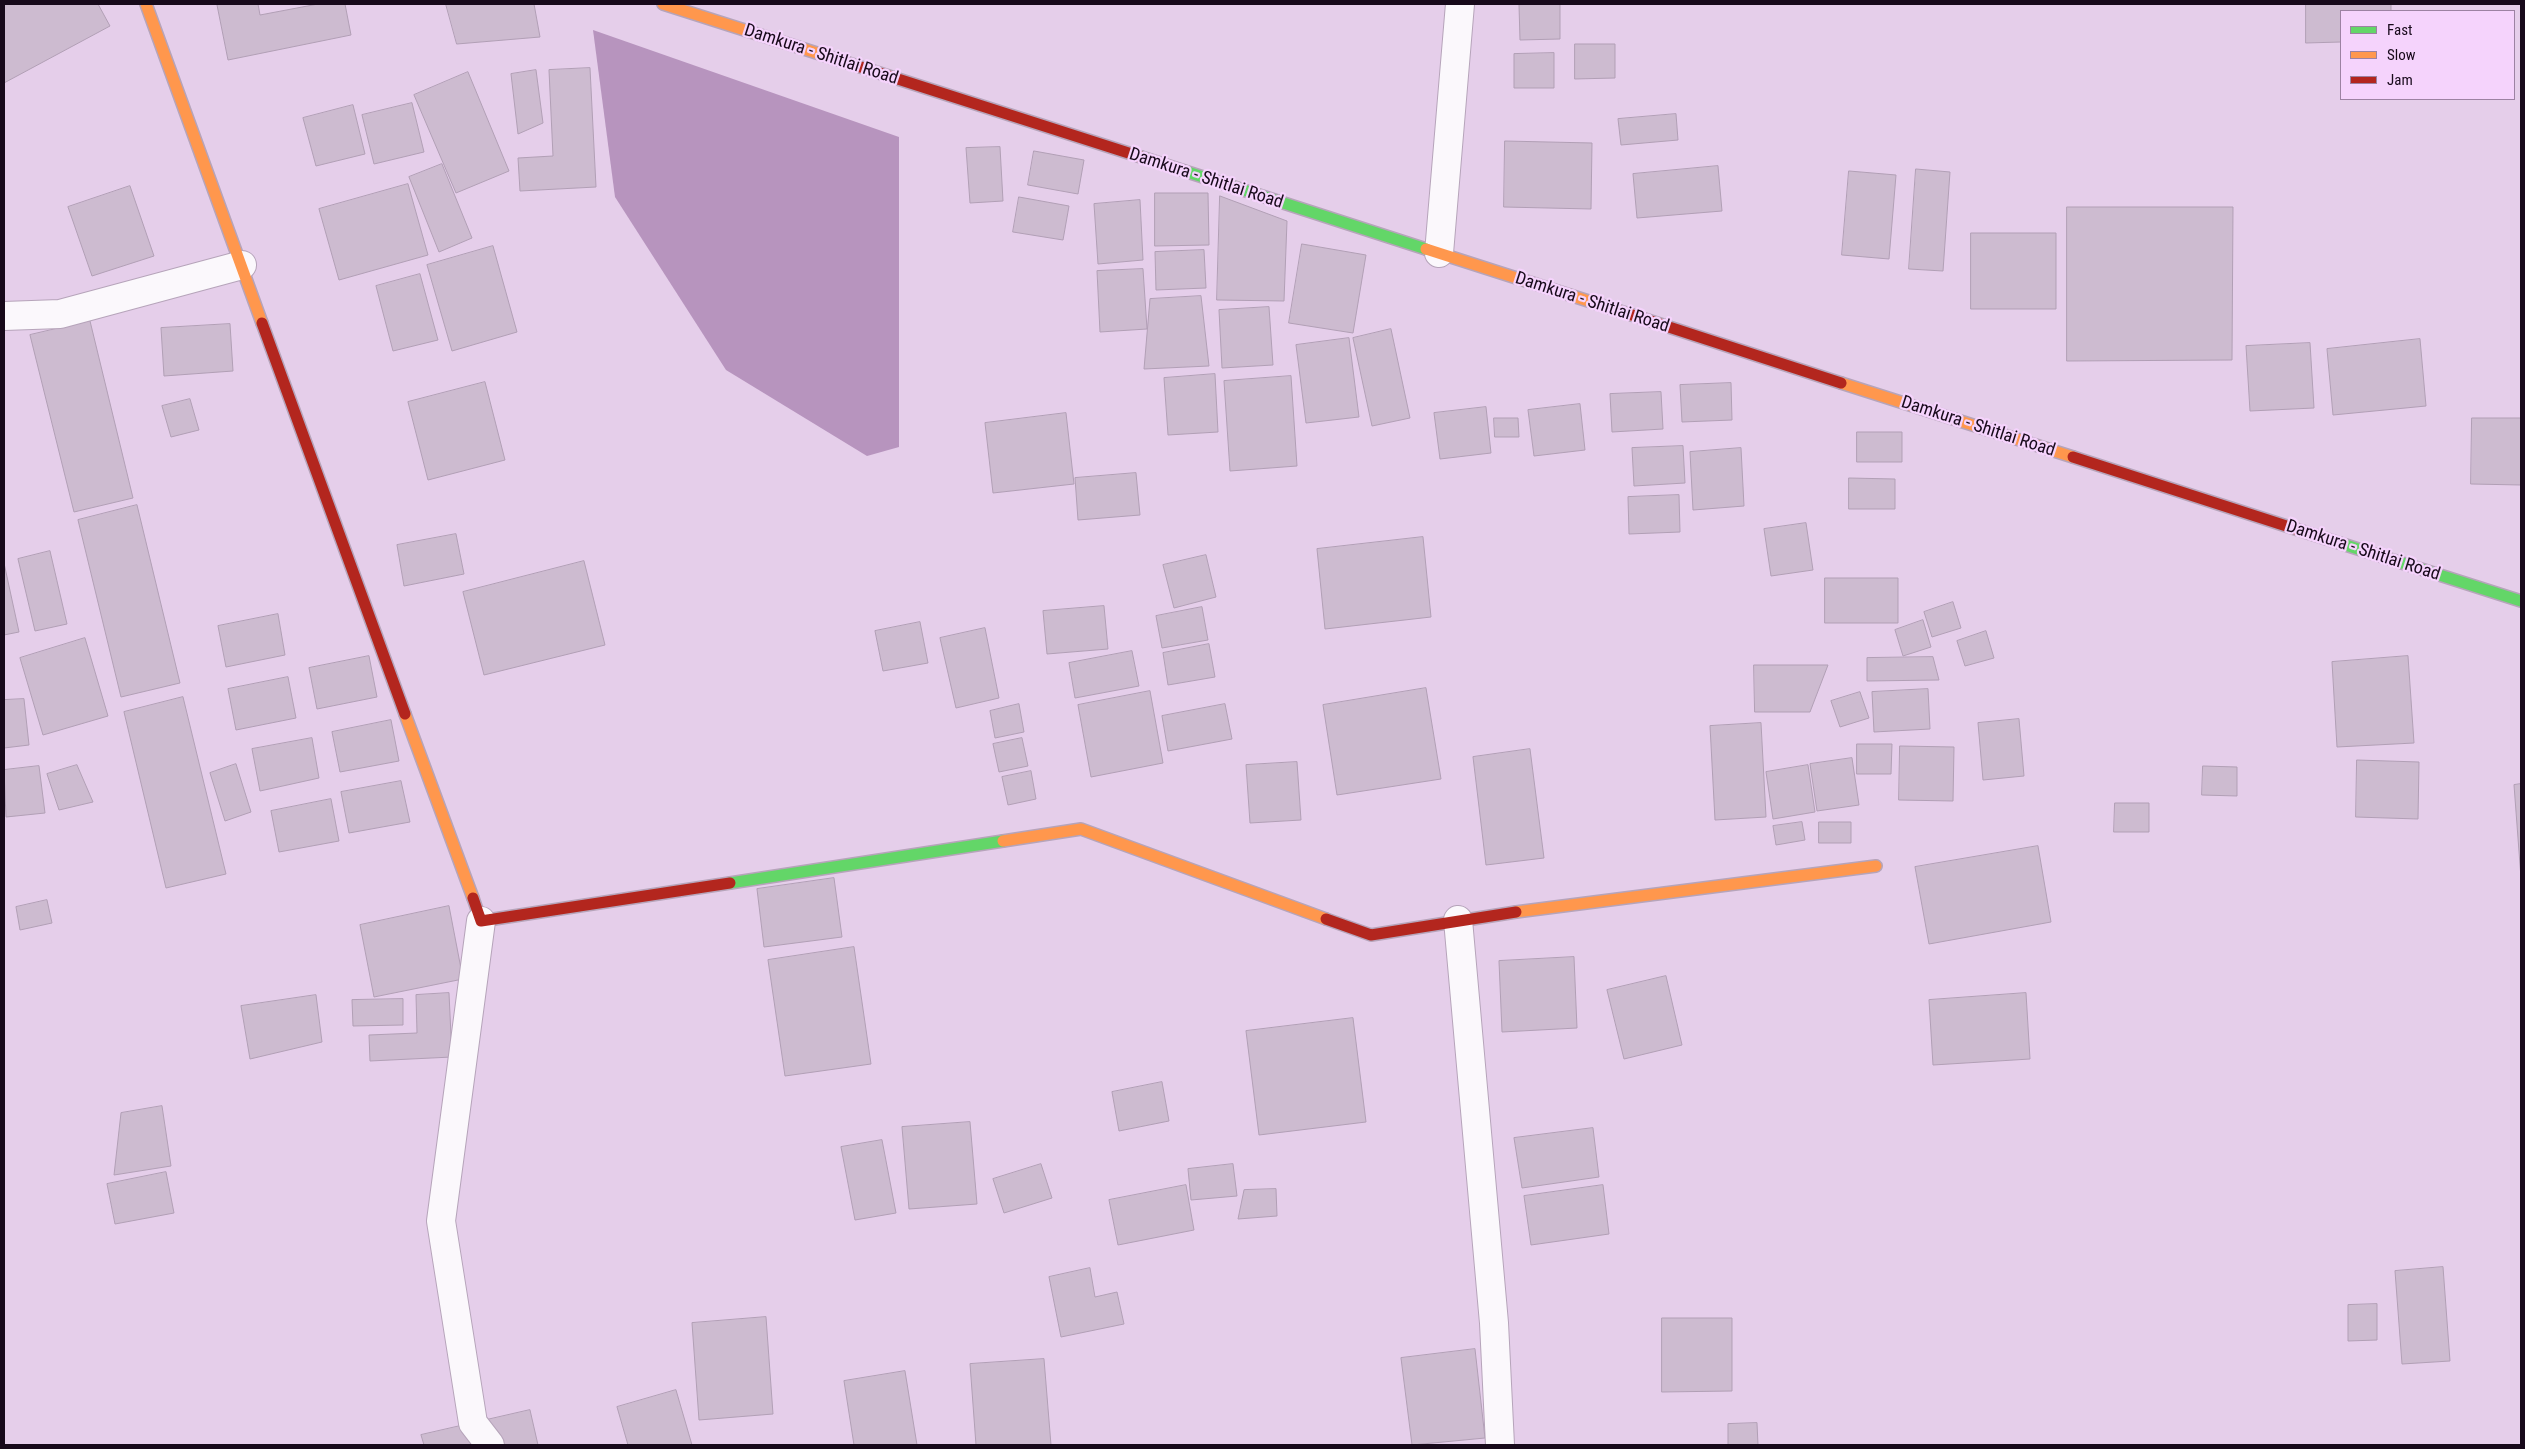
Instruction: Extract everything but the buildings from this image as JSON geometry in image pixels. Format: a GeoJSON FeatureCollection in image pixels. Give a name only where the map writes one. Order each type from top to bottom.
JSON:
{"type":"FeatureCollection","features":[{"type":"Feature","properties":{"kind":"street"},"geometry":{"type":"LineString","coordinates":[[146,4],[481,921],[441,1222],[473,1423],[490,1445]]}},
{"type":"Feature","properties":{"kind":"street","name":"Damkura - Shitlai Road"},"geometry":{"type":"LineString","coordinates":[[663,4],[2521,602]]}},
{"type":"Feature","properties":{"kind":"street"},"geometry":{"type":"LineString","coordinates":[[1439,254],[1460,4]]}},
{"type":"Feature","properties":{"kind":"street"},"geometry":{"type":"LineString","coordinates":[[4,316],[60,314],[242,265]]}},
{"type":"Feature","properties":{"kind":"street"},"geometry":{"type":"LineString","coordinates":[[481,921],[1081,828],[1371,934],[1458,920],[1876,866]]}},
{"type":"Feature","properties":{"kind":"street"},"geometry":{"type":"LineString","coordinates":[[1458,920],[1494,1323],[1500,1445]]}},
{"type":"Feature","properties":{"kind":"shaded area"},"geometry":{"type":"Polygon","coordinates":[[[593,30],[899,137],[899,447],[867,456],[726,370],[615,197],[593,30]]]}},
{"type":"Feature","properties":{"kind":"traffic: fast"},"geometry":{"type":"LineString","coordinates":[[1141,157],[1426,249]]}},
{"type":"Feature","properties":{"kind":"traffic: fast"},"geometry":{"type":"LineString","coordinates":[[2308,533],[2521,601]]}},
{"type":"Feature","properties":{"kind":"traffic: fast"},"geometry":{"type":"LineString","coordinates":[[730,883],[1003,841]]}},
{"type":"Feature","properties":{"kind":"traffic: slow"},"geometry":{"type":"LineString","coordinates":[[146,4],[262,323]]}},
{"type":"Feature","properties":{"kind":"traffic: slow"},"geometry":{"type":"LineString","coordinates":[[663,4],[848,63]]}},
{"type":"Feature","properties":{"kind":"traffic: slow"},"geometry":{"type":"LineString","coordinates":[[1426,249],[1632,315]]}},
{"type":"Feature","properties":{"kind":"traffic: slow"},"geometry":{"type":"LineString","coordinates":[[1841,383],[2073,457]]}},
{"type":"Feature","properties":{"kind":"traffic: slow"},"geometry":{"type":"LineString","coordinates":[[405,714],[473,898]]}},
{"type":"Feature","properties":{"kind":"traffic: slow"},"geometry":{"type":"LineString","coordinates":[[1003,841],[1081,829],[1326,919]]}},
{"type":"Feature","properties":{"kind":"traffic: slow"},"geometry":{"type":"LineString","coordinates":[[1516,912],[1876,866]]}},
{"type":"Feature","properties":{"kind":"traffic: jam"},"geometry":{"type":"LineString","coordinates":[[848,63],[1141,157]]}},
{"type":"Feature","properties":{"kind":"traffic: jam"},"geometry":{"type":"LineString","coordinates":[[1632,315],[1841,383]]}},
{"type":"Feature","properties":{"kind":"traffic: jam"},"geometry":{"type":"LineString","coordinates":[[262,323],[405,714]]}},
{"type":"Feature","properties":{"kind":"traffic: jam"},"geometry":{"type":"LineString","coordinates":[[2073,457],[2308,533]]}},
{"type":"Feature","properties":{"kind":"traffic: jam"},"geometry":{"type":"LineString","coordinates":[[473,898],[481,921],[730,883]]}},
{"type":"Feature","properties":{"kind":"traffic: jam"},"geometry":{"type":"LineString","coordinates":[[1326,919],[1371,935],[1516,912]]}}]}
